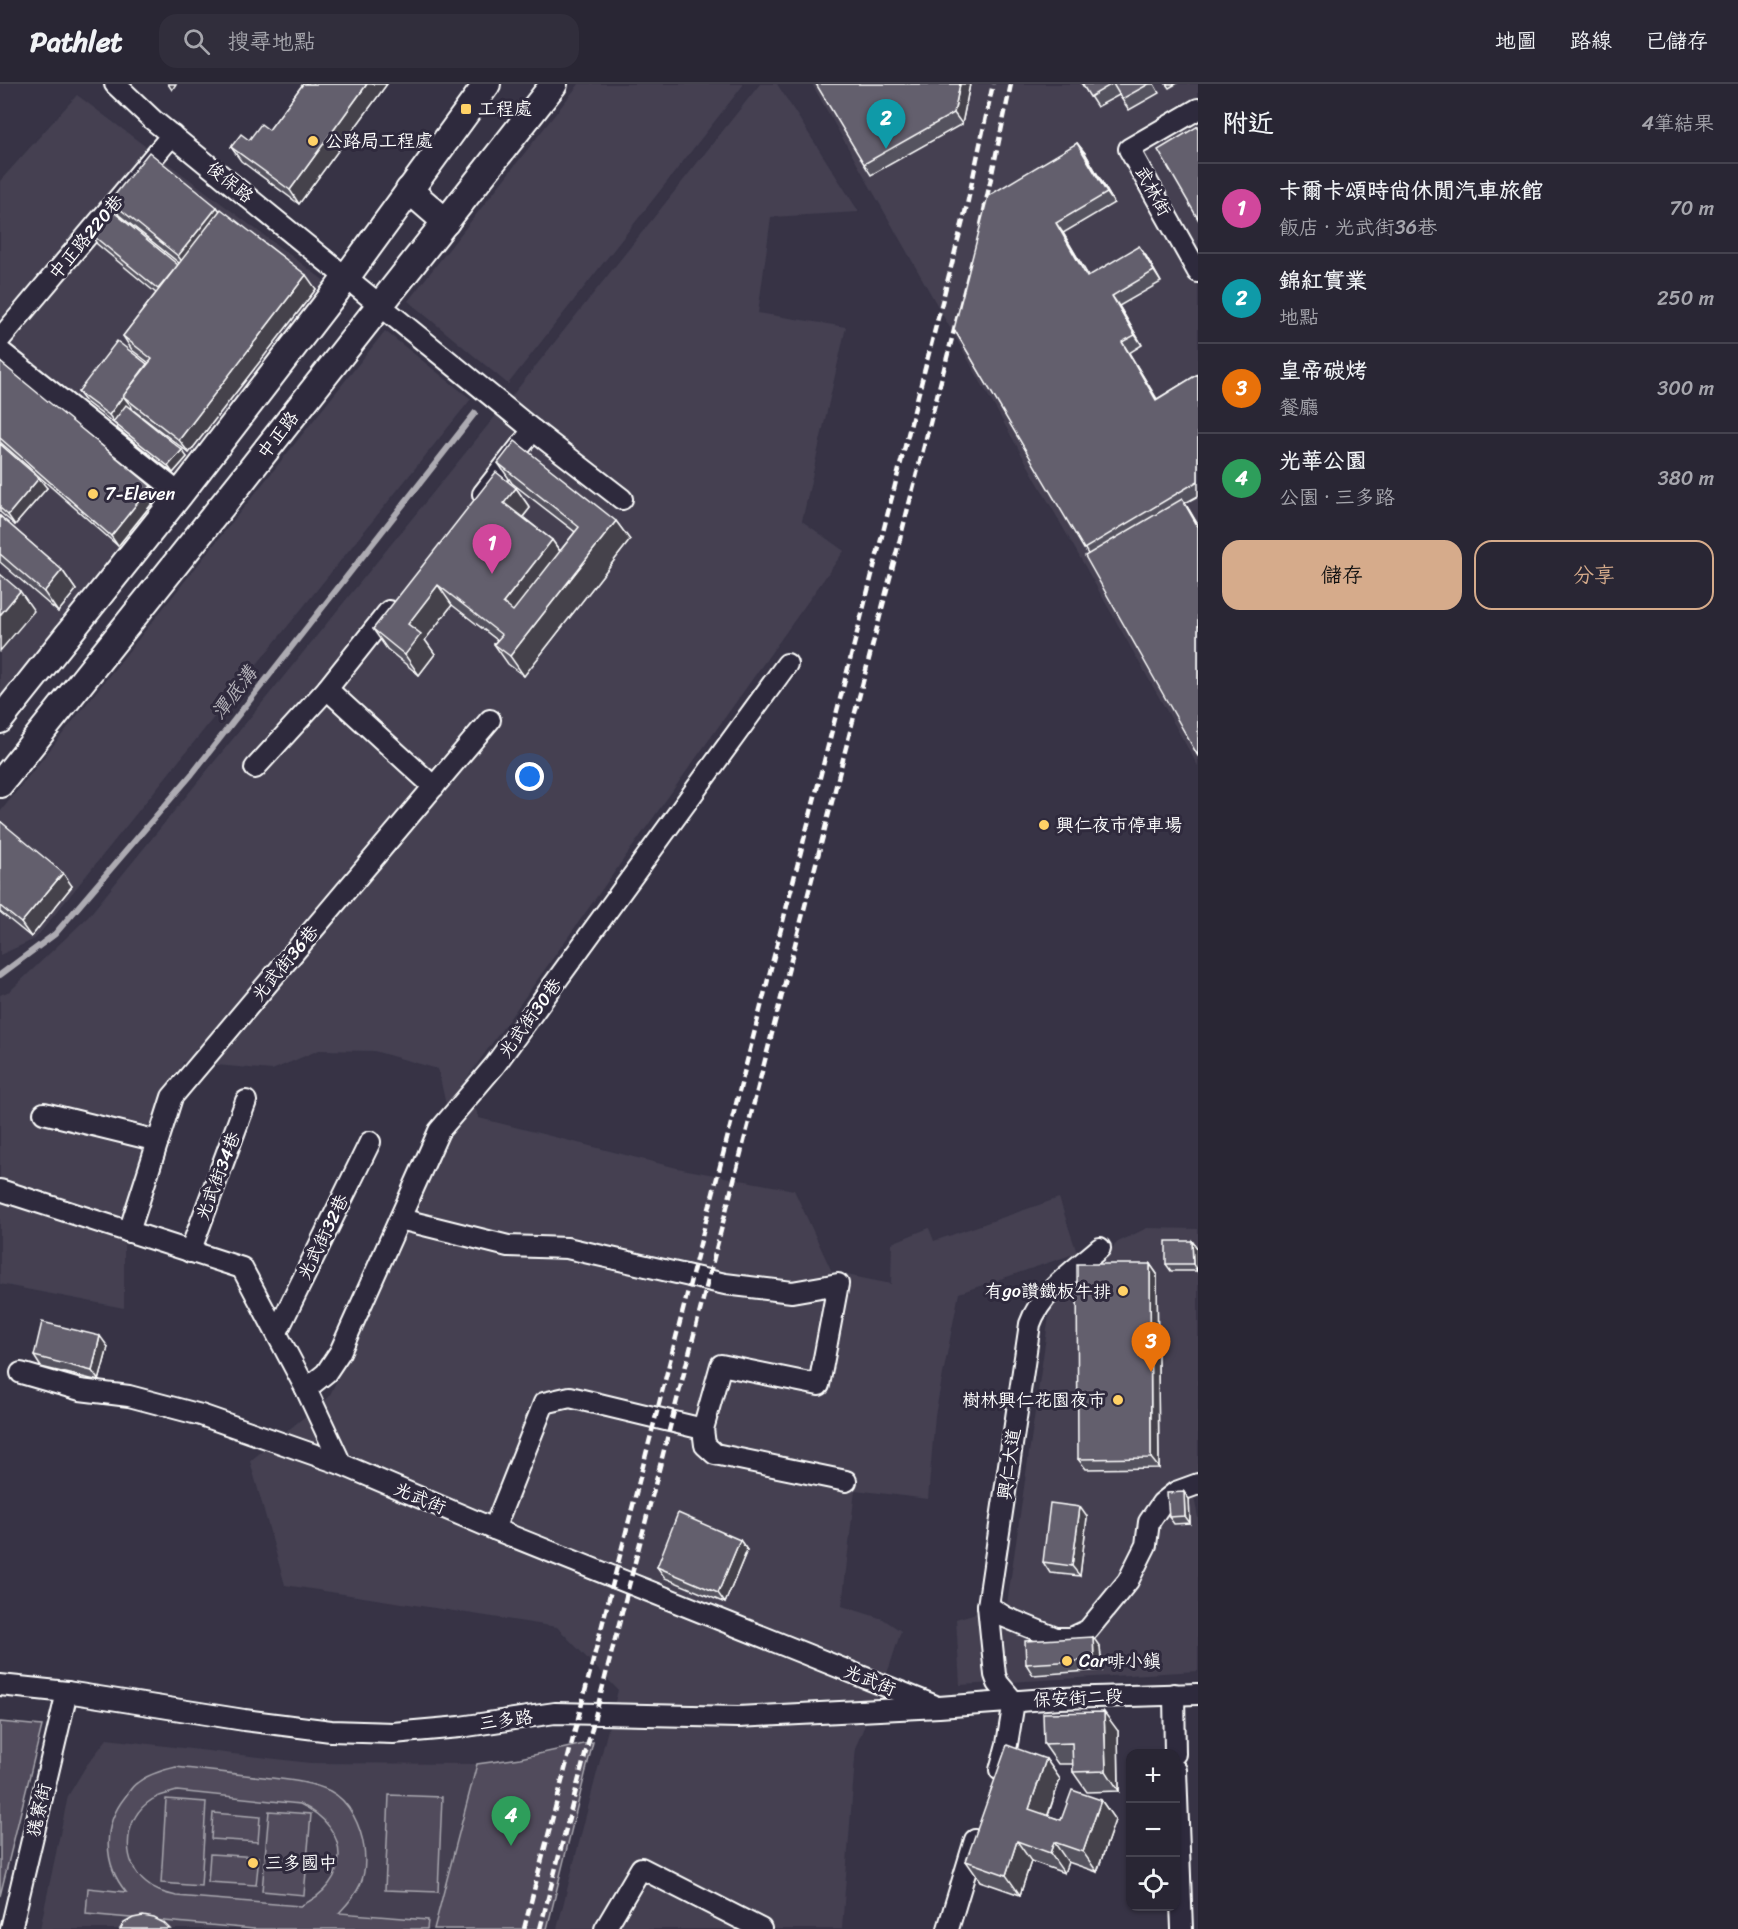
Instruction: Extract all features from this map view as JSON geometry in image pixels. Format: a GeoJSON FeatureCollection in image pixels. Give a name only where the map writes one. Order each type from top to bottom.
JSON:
{"type":"FeatureCollection","features":[{"type":"Feature","properties":{"kind":"main road"},"geometry":{"type":"LineString","coordinates":[[0,720],[180,494],[346,277],[487,84]]}},
{"type":"Feature","properties":{"kind":"main road","name":"中正路"},"geometry":{"type":"LineString","coordinates":[[0,784],[554,84]]}},
{"type":"Feature","properties":{"kind":"main road"},"geometry":{"type":"LineString","coordinates":[[409,190],[446,222]]}},
{"type":"Feature","properties":{"kind":"street","name":"俊保路"},"geometry":{"type":"LineString","coordinates":[[116,84],[172,135],[533,430],[622,499]]}},
{"type":"Feature","properties":{"kind":"street","name":"武林街"},"geometry":{"type":"LineString","coordinates":[[1198,109],[1129,149],[1198,272]]}},
{"type":"Feature","properties":{"kind":"street","name":"中正路220巷"},"geometry":{"type":"LineString","coordinates":[[0,339],[172,135]]}},
{"type":"Feature","properties":{"kind":"street"},"geometry":{"type":"LineString","coordinates":[[0,351],[180,494]]}},
{"type":"Feature","properties":{"kind":"street"},"geometry":{"type":"LineString","coordinates":[[474,504],[533,430]]}},
{"type":"Feature","properties":{"kind":"street"},"geometry":{"type":"LineString","coordinates":[[255,768],[327,688],[401,596]]}},
{"type":"Feature","properties":{"kind":"street","name":"光武街30巷"},"geometry":{"type":"LineString","coordinates":[[306,1389],[326,1373],[340,1352],[439,1131],[495,1065],[787,664]]}},
{"type":"Feature","properties":{"kind":"street"},"geometry":{"type":"LineString","coordinates":[[327,688],[434,787]]}},
{"type":"Feature","properties":{"kind":"street","name":"光武街36巷"},"geometry":{"type":"LineString","coordinates":[[129,1233],[172,1097],[490,720]]}},
{"type":"Feature","properties":{"kind":"street","name":"光武街34巷"},"geometry":{"type":"LineString","coordinates":[[190,1252],[246,1101]]}},
{"type":"Feature","properties":{"kind":"street"},"geometry":{"type":"LineString","coordinates":[[44,1113],[158,1141]]}},
{"type":"Feature","properties":{"kind":"street","name":"光武街32巷"},"geometry":{"type":"LineString","coordinates":[[277,1332],[370,1142]]}},
{"type":"Feature","properties":{"kind":"street"},"geometry":{"type":"LineString","coordinates":[[0,1190],[242,1268],[277,1332],[342,1464]]}},
{"type":"Feature","properties":{"kind":"street"},"geometry":{"type":"LineString","coordinates":[[400,1219],[508,1246],[567,1248],[725,1284],[792,1292],[838,1284],[819,1385],[721,1365],[703,1429],[705,1445],[715,1454],[846,1481]]}},
{"type":"Feature","properties":{"kind":"street","name":"興仁大道"},"geometry":{"type":"LineString","coordinates":[[1014,1702],[998,1683],[995,1675],[988,1606],[1030,1324],[1035,1309],[1053,1289],[1100,1248]]}},
{"type":"Feature","properties":{"kind":"street","name":"光武街"},"geometry":{"type":"LineString","coordinates":[[21,1373],[80,1390],[129,1396],[201,1415],[342,1464],[494,1529],[939,1707]]}},
{"type":"Feature","properties":{"kind":"street"},"geometry":{"type":"LineString","coordinates":[[494,1529],[543,1403],[570,1397],[703,1429]]}},
{"type":"Feature","properties":{"kind":"street"},"geometry":{"type":"LineString","coordinates":[[988,1606],[1005,1617],[1056,1638],[1071,1638],[1088,1630],[1128,1581],[1146,1545],[1149,1522],[1162,1503],[1176,1492],[1198,1484]]}},
{"type":"Feature","properties":{"kind":"street","name":"三多路"},"geometry":{"type":"LineString","coordinates":[[0,1685],[67,1692],[244,1720],[331,1731],[393,1733],[460,1727],[555,1713],[738,1717],[1014,1702]]}},
{"type":"Feature","properties":{"kind":"street","name":"獇寮街"},"geometry":{"type":"LineString","coordinates":[[11,1929],[67,1692]]}},
{"type":"Feature","properties":{"kind":"street"},"geometry":{"type":"LineString","coordinates":[[1174,1694],[1175,1749]]}},
{"type":"Feature","properties":{"kind":"street","name":"保安街二段"},"geometry":{"type":"LineString","coordinates":[[993,1789],[1007,1744],[1014,1702],[1060,1698],[1198,1694]]}},
{"type":"Feature","properties":{"kind":"street"},"geometry":{"type":"LineString","coordinates":[[1177,1803],[1182,1929]]}},
{"type":"Feature","properties":{"kind":"street"},"geometry":{"type":"LineString","coordinates":[[948,1929],[966,1865],[982,1822]]}},
{"type":"Feature","properties":{"kind":"street"},"geometry":{"type":"LineString","coordinates":[[605,1929],[641,1868],[761,1929]]}},
{"type":"Feature","properties":{"kind":"shaded area"},"geometry":{"type":"Polygon","coordinates":[[[579,84],[744,84],[508,384],[408,301],[579,84]]]}},
{"type":"Feature","properties":{"kind":"shaded area"},"geometry":{"type":"Polygon","coordinates":[[[760,84],[777,84],[859,212],[771,217],[758,313],[846,327],[802,521],[844,551],[465,1081],[479,1118],[677,1168],[794,1190],[832,1272],[891,1284],[892,1243],[929,1228],[934,1241],[1059,1198],[1077,1253],[959,1293],[935,1415],[928,1499],[855,1490],[842,1606],[883,1619],[901,1631],[889,1668],[856,1746],[842,1929],[557,1929],[618,1690],[557,1627],[285,1585],[250,1461],[329,1397],[452,1132],[438,1069],[374,1051],[319,1050],[272,1070],[183,1062],[124,1218],[124,1308],[0,1284],[0,995],[10,991],[88,917],[519,387],[760,84]]]}},
{"type":"Feature","properties":{"kind":"shaded area"},"geometry":{"type":"Polygon","coordinates":[[[812,84],[1198,84],[1198,766],[812,84]]]}},
{"type":"Feature","properties":{"kind":"shaded area"},"geometry":{"type":"Polygon","coordinates":[[[77,95],[334,288],[0,707],[0,181],[77,95]]]}},
{"type":"Feature","properties":{"kind":"shaded area"},"geometry":{"type":"Polygon","coordinates":[[[385,331],[471,399],[35,939],[0,955],[0,812],[385,331]]]}},
{"type":"Feature","properties":{"kind":"shaded area","name":"樹林興仁花園夜市"},"geometry":{"type":"Polygon","coordinates":[[[1147,1228],[1198,1229],[1198,1490],[1193,1492],[1198,1517],[1198,1671],[960,1685],[956,1619],[1007,1604],[1050,1309],[1118,1242],[1147,1228]]]}},
{"type":"Feature","properties":{"kind":"shaded area"},"geometry":{"type":"Polygon","coordinates":[[[0,1722],[42,1726],[0,1896],[0,1722]]]}},
{"type":"Feature","properties":{"kind":"shaded area","name":"三多國中"},"geometry":{"type":"Polygon","coordinates":[[[107,1739],[310,1763],[477,1764],[434,1929],[40,1929],[68,1796],[86,1766],[107,1739]]]}},
{"type":"Feature","properties":{"kind":"shaded area"},"geometry":{"type":"Polygon","coordinates":[[[593,1742],[547,1929],[434,1929],[477,1764],[520,1758],[593,1742]]]}},
{"type":"Feature","properties":{"kind":"shaded area"},"geometry":{"type":"Polygon","coordinates":[[[176,1767],[288,1780],[314,1785],[337,1795],[349,1808],[357,1823],[365,1859],[363,1876],[357,1891],[339,1913],[428,1920],[427,1929],[254,1929],[86,1914],[88,1888],[126,1892],[113,1869],[108,1845],[109,1832],[117,1808],[135,1784],[151,1775],[176,1767]],[[177,1791],[153,1799],[138,1812],[130,1832],[129,1855],[138,1875],[149,1886],[176,1896],[300,1906],[317,1896],[329,1884],[337,1870],[339,1855],[337,1841],[329,1827],[317,1814],[300,1804],[177,1791]]]}},
{"type":"Feature","properties":{"kind":"shaded area"},"geometry":{"type":"Polygon","coordinates":[[[389,1795],[442,1797],[438,1892],[385,1890],[389,1795]]]}},
{"type":"Feature","properties":{"kind":"shaded area"},"geometry":{"type":"Polygon","coordinates":[[[166,1799],[206,1802],[201,1886],[161,1883],[166,1799]]]}},
{"type":"Feature","properties":{"kind":"shaded area"},"geometry":{"type":"Polygon","coordinates":[[[269,1811],[311,1814],[304,1895],[262,1891],[269,1811]]]}},
{"type":"Feature","properties":{"kind":"shaded area"},"geometry":{"type":"Polygon","coordinates":[[[213,1813],[260,1817],[258,1842],[211,1839],[213,1813]]]}},
{"type":"Feature","properties":{"kind":"shaded area"},"geometry":{"type":"Polygon","coordinates":[[[210,1854],[259,1857],[256,1885],[208,1882],[210,1854]]]}},
{"type":"Feature","properties":{"kind":"building","name":"公路局工程處"},"geometry":{"type":"Polygon","coordinates":[[[303,84],[367,84],[290,190],[231,147],[241,134],[249,140],[261,124],[269,130],[303,84]]]}},
{"type":"Feature","properties":{"kind":"building"},"geometry":{"type":"Polygon","coordinates":[[[816,84],[960,84],[954,113],[864,164],[816,84]]]}},
{"type":"Feature","properties":{"kind":"building"},"geometry":{"type":"Polygon","coordinates":[[[1082,84],[1112,84],[1090,97],[1082,84]]]}},
{"type":"Feature","properties":{"kind":"building"},"geometry":{"type":"Polygon","coordinates":[[[1113,84],[1149,84],[1122,99],[1113,84]]]}},
{"type":"Feature","properties":{"kind":"building"},"geometry":{"type":"Polygon","coordinates":[[[1198,126],[1198,219],[1158,150],[1198,126]]]}},
{"type":"Feature","properties":{"kind":"building"},"geometry":{"type":"Polygon","coordinates":[[[1077,143],[1107,193],[1056,223],[1087,277],[1139,246],[1154,271],[1112,296],[1135,335],[1122,342],[1156,400],[1198,374],[1198,481],[1084,549],[954,329],[988,196],[1077,143]]]}},
{"type":"Feature","properties":{"kind":"building"},"geometry":{"type":"Polygon","coordinates":[[[149,152],[217,207],[178,256],[110,201],[149,152]]]}},
{"type":"Feature","properties":{"kind":"building"},"geometry":{"type":"Polygon","coordinates":[[[110,209],[178,265],[158,289],[90,233],[110,209]]]}},
{"type":"Feature","properties":{"kind":"building"},"geometry":{"type":"Polygon","coordinates":[[[221,209],[306,275],[179,440],[123,396],[152,359],[123,336],[221,209]]]}},
{"type":"Feature","properties":{"kind":"building"},"geometry":{"type":"Polygon","coordinates":[[[117,341],[147,364],[109,415],[78,392],[117,341]]]}},
{"type":"Feature","properties":{"kind":"building"},"geometry":{"type":"Polygon","coordinates":[[[0,362],[151,486],[111,536],[0,438],[0,362]]]}},
{"type":"Feature","properties":{"kind":"building"},"geometry":{"type":"Polygon","coordinates":[[[126,405],[182,450],[168,466],[113,422],[126,405]]]}},
{"type":"Feature","properties":{"kind":"building"},"geometry":{"type":"Polygon","coordinates":[[[515,441],[616,521],[510,656],[494,644],[502,635],[438,585],[408,624],[421,634],[405,655],[373,629],[496,472],[516,488],[504,503],[552,540],[503,603],[513,611],[579,527],[498,463],[515,441]]]}},
{"type":"Feature","properties":{"kind":"building"},"geometry":{"type":"Polygon","coordinates":[[[0,444],[39,478],[8,515],[0,508],[0,444]]]}},
{"type":"Feature","properties":{"kind":"building"},"geometry":{"type":"Polygon","coordinates":[[[1182,499],[1198,527],[1198,756],[1085,556],[1182,499]]]}},
{"type":"Feature","properties":{"kind":"building"},"geometry":{"type":"Polygon","coordinates":[[[0,516],[62,570],[44,592],[0,554],[0,516]]]}},
{"type":"Feature","properties":{"kind":"building"},"geometry":{"type":"Polygon","coordinates":[[[0,574],[20,591],[0,615],[0,574]]]}},
{"type":"Feature","properties":{"kind":"building"},"geometry":{"type":"Polygon","coordinates":[[[0,821],[63,873],[21,923],[0,906],[0,821]]]}},
{"type":"Feature","properties":{"kind":"building"},"geometry":{"type":"Polygon","coordinates":[[[1166,1241],[1192,1241],[1193,1264],[1166,1264],[1166,1241]]]}},
{"type":"Feature","properties":{"kind":"building"},"geometry":{"type":"Polygon","coordinates":[[[1077,1264],[1150,1264],[1151,1458],[1078,1459],[1077,1264]]]}},
{"type":"Feature","properties":{"kind":"building"},"geometry":{"type":"Polygon","coordinates":[[[42,1322],[100,1336],[92,1371],[34,1356],[42,1322]]]}},
{"type":"Feature","properties":{"kind":"building"},"geometry":{"type":"Polygon","coordinates":[[[1184,1492],[1185,1516],[1169,1517],[1167,1493],[1184,1492]]]}},
{"type":"Feature","properties":{"kind":"building"},"geometry":{"type":"Polygon","coordinates":[[[1050,1503],[1080,1507],[1072,1566],[1043,1562],[1050,1503]]]}},
{"type":"Feature","properties":{"kind":"building"},"geometry":{"type":"Polygon","coordinates":[[[678,1513],[740,1540],[718,1593],[657,1567],[678,1513]]]}},
{"type":"Feature","properties":{"kind":"building"},"geometry":{"type":"Polygon","coordinates":[[[1093,1637],[1094,1660],[1026,1664],[1025,1641],[1093,1637]]]}},
{"type":"Feature","properties":{"kind":"building"},"geometry":{"type":"Polygon","coordinates":[[[1104,1712],[1106,1771],[1073,1772],[1072,1743],[1044,1744],[1043,1713],[1104,1712]]]}},
{"type":"Feature","properties":{"kind":"building"},"geometry":{"type":"Polygon","coordinates":[[[1007,1745],[1046,1759],[1029,1809],[1061,1820],[1072,1790],[1101,1800],[1083,1852],[1054,1842],[1050,1853],[1017,1841],[1006,1875],[966,1861],[1007,1745]]]}},
{"type":"Feature","properties":{"kind":"building"},"geometry":{"type":"Polygon","coordinates":[[[143,1916],[154,1918],[170,1929],[120,1929],[124,1923],[143,1916]]]}},
{"type":"Feature","properties":{"kind":"waterway","name":"潭底溝"},"geometry":{"type":"LineString","coordinates":[[0,975],[55,934],[192,774],[475,413]]}},
{"type":"Feature","properties":{"kind":"railway"},"geometry":{"type":"LineString","coordinates":[[524,1929],[967,205],[993,84]]}},
{"type":"Feature","properties":{"kind":"railway"},"geometry":{"type":"LineString","coordinates":[[981,225],[1011,84]]}},
{"type":"Feature","properties":{"kind":"railway"},"geometry":{"type":"LineString","coordinates":[[540,1929],[973,257]]}},
{"type":"Feature","properties":{"kind":"place","name":"工程處"},"geometry":{"type":"Point","coordinates":[466,109]}},
{"type":"Feature","properties":{"kind":"place","name":"公路局工程處"},"geometry":{"type":"Point","coordinates":[313,141]}},
{"type":"Feature","properties":{"kind":"place","name":"錦紅實業"},"geometry":{"type":"Point","coordinates":[886,149]}},
{"type":"Feature","properties":{"kind":"place","name":"7-Eleven"},"geometry":{"type":"Point","coordinates":[93,494]}},
{"type":"Feature","properties":{"kind":"place","name":"卡爾卡頌時尚休閒汽車旅館"},"geometry":{"type":"Point","coordinates":[492,574]}},
{"type":"Feature","properties":{"kind":"place","name":"興仁夜市停車場"},"geometry":{"type":"Point","coordinates":[1044,825]}},
{"type":"Feature","properties":{"kind":"place","name":"有go讚鐵板牛排"},"geometry":{"type":"Point","coordinates":[1123,1291]}},
{"type":"Feature","properties":{"kind":"place","name":"皇帝碳烤"},"geometry":{"type":"Point","coordinates":[1151,1372]}},
{"type":"Feature","properties":{"kind":"place","name":"樹林興仁花園夜市"},"geometry":{"type":"Point","coordinates":[1118,1400]}},
{"type":"Feature","properties":{"kind":"place","name":"Car啡小鎮"},"geometry":{"type":"Point","coordinates":[1067,1661]}},
{"type":"Feature","properties":{"kind":"place","name":"光華公園"},"geometry":{"type":"Point","coordinates":[511,1846]}},
{"type":"Feature","properties":{"kind":"place","name":"三多國中"},"geometry":{"type":"Point","coordinates":[253,1863]}}]}
